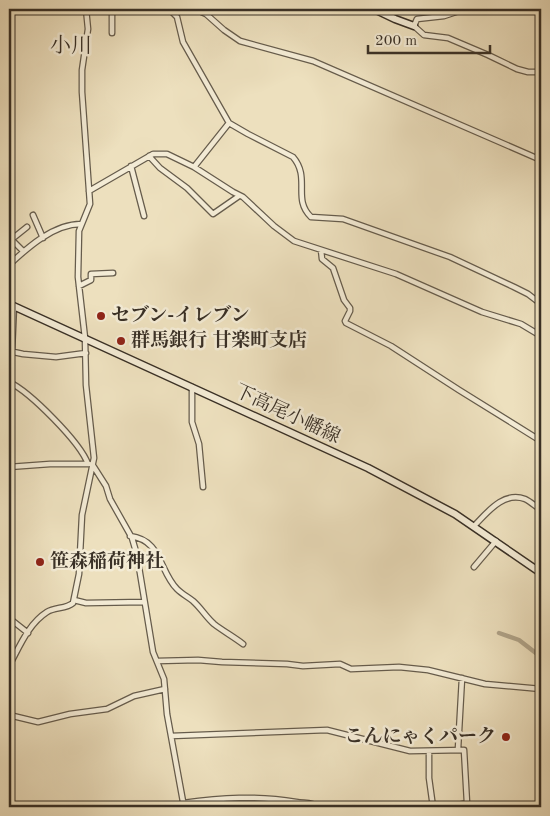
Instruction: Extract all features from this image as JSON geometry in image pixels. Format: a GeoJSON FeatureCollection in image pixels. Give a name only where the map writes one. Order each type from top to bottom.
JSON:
{"type":"FeatureCollection","features":[{"type":"Feature","properties":{"kind":"main road"},"geometry":{"type":"LineString","coordinates":[[374,9],[395,20],[414,26]]}},
{"type":"Feature","properties":{"kind":"main road","name":"下高尾小幡線"},"geometry":{"type":"LineString","coordinates":[[11,305],[368,468],[448,510],[541,573]]}},
{"type":"Feature","properties":{"kind":"street"},"geometry":{"type":"LineString","coordinates":[[9,46],[11,9]]}},
{"type":"Feature","properties":{"kind":"street"},"geometry":{"type":"LineString","coordinates":[[9,666],[22,640],[48,611],[70,606],[74,600],[79,574],[82,515],[94,447],[86,385],[86,353],[81,314],[78,245],[81,224],[90,204],[82,92],[82,70],[88,29],[86,9]]}},
{"type":"Feature","properties":{"kind":"street"},"geometry":{"type":"LineString","coordinates":[[112,9],[112,33]]}},
{"type":"Feature","properties":{"kind":"street"},"geometry":{"type":"LineString","coordinates":[[169,9],[177,17],[183,42],[229,122],[293,157],[302,171],[302,202],[304,209],[311,217],[343,219],[450,257],[528,294],[541,304]]}},
{"type":"Feature","properties":{"kind":"street"},"geometry":{"type":"LineString","coordinates":[[195,9],[206,14],[240,41],[313,61],[541,160]]}},
{"type":"Feature","properties":{"kind":"street"},"geometry":{"type":"LineString","coordinates":[[465,9],[444,16],[417,19],[414,26],[424,35],[448,38],[488,54],[517,69],[528,72],[541,72]]}},
{"type":"Feature","properties":{"kind":"street"},"geometry":{"type":"LineString","coordinates":[[520,9],[541,10]]}},
{"type":"Feature","properties":{"kind":"street"},"geometry":{"type":"LineString","coordinates":[[194,167],[229,122]]}},
{"type":"Feature","properties":{"kind":"street"},"geometry":{"type":"LineString","coordinates":[[89,191],[153,154],[167,154],[194,167],[239,196],[255,207],[284,235],[294,241],[396,274],[482,312],[521,324],[541,336]]}},
{"type":"Feature","properties":{"kind":"street"},"geometry":{"type":"LineString","coordinates":[[149,156],[160,168],[187,188],[214,214],[239,196]]}},
{"type":"Feature","properties":{"kind":"street"},"geometry":{"type":"LineString","coordinates":[[131,166],[144,216]]}},
{"type":"Feature","properties":{"kind":"street"},"geometry":{"type":"LineString","coordinates":[[33,215],[43,238]]}},
{"type":"Feature","properties":{"kind":"street"},"geometry":{"type":"LineString","coordinates":[[9,265],[23,251],[58,228],[81,224]]}},
{"type":"Feature","properties":{"kind":"street"},"geometry":{"type":"LineString","coordinates":[[23,251],[11,238],[27,227]]}},
{"type":"Feature","properties":{"kind":"street"},"geometry":{"type":"LineString","coordinates":[[322,250],[322,259],[333,268],[344,300],[350,308],[346,323],[391,346],[541,441]]}},
{"type":"Feature","properties":{"kind":"street"},"geometry":{"type":"LineString","coordinates":[[79,286],[91,280],[91,274],[113,272]]}},
{"type":"Feature","properties":{"kind":"street"},"geometry":{"type":"LineString","coordinates":[[11,305],[10,351],[56,357],[86,353]]}},
{"type":"Feature","properties":{"kind":"street"},"geometry":{"type":"LineString","coordinates":[[9,382],[25,392],[81,450],[106,486],[110,499],[130,536],[137,555],[153,652],[166,689],[167,714],[183,805],[225,798],[270,798],[310,803],[318,807]]}},
{"type":"Feature","properties":{"kind":"street"},"geometry":{"type":"LineString","coordinates":[[192,387],[192,422],[200,444],[203,487]]}},
{"type":"Feature","properties":{"kind":"street"},"geometry":{"type":"LineString","coordinates":[[9,467],[90,464]]}},
{"type":"Feature","properties":{"kind":"street"},"geometry":{"type":"LineString","coordinates":[[474,526],[493,506],[509,499],[525,499],[541,510]]}},
{"type":"Feature","properties":{"kind":"street"},"geometry":{"type":"LineString","coordinates":[[130,536],[139,537],[148,542],[159,557],[177,590],[193,601],[213,623],[243,644]]}},
{"type":"Feature","properties":{"kind":"street"},"geometry":{"type":"LineString","coordinates":[[474,567],[496,541]]}},
{"type":"Feature","properties":{"kind":"street"},"geometry":{"type":"LineString","coordinates":[[74,600],[104,603],[144,602]]}},
{"type":"Feature","properties":{"kind":"street"},"geometry":{"type":"LineString","coordinates":[[9,618],[28,633]]}},
{"type":"Feature","properties":{"kind":"street"},"geometry":{"type":"LineString","coordinates":[[157,661],[198,660],[303,666],[340,664],[351,669],[399,667],[428,670],[485,684],[541,689]]}},
{"type":"Feature","properties":{"kind":"street"},"geometry":{"type":"LineString","coordinates":[[458,749],[462,678]]}},
{"type":"Feature","properties":{"kind":"street"},"geometry":{"type":"LineString","coordinates":[[9,716],[38,722],[70,714],[107,709],[134,696],[166,689]]}},
{"type":"Feature","properties":{"kind":"street"},"geometry":{"type":"LineString","coordinates":[[171,736],[327,730],[396,749],[429,752],[464,750],[467,804],[450,807]]}},
{"type":"Feature","properties":{"kind":"street"},"geometry":{"type":"LineString","coordinates":[[429,752],[429,778],[433,807]]}},
{"type":"Feature","properties":{"kind":"waterway"},"geometry":{"type":"LineString","coordinates":[[394,9],[417,15],[441,13],[456,9]]}},
{"type":"Feature","properties":{"kind":"waterway"},"geometry":{"type":"LineString","coordinates":[[499,633],[519,640],[541,657]]}},
{"type":"Feature","properties":{"kind":"place","name":"セブン-イレブン"},"geometry":{"type":"Point","coordinates":[101,316]}},
{"type":"Feature","properties":{"kind":"place","name":"群馬銀行 甘楽町支店"},"geometry":{"type":"Point","coordinates":[121,341]}},
{"type":"Feature","properties":{"kind":"place","name":"笹森稲荷神社"},"geometry":{"type":"Point","coordinates":[40,562]}},
{"type":"Feature","properties":{"kind":"place","name":"こんにゃくパーク"},"geometry":{"type":"Point","coordinates":[506,737]}},
{"type":"Feature","properties":{"kind":"district","name":"小川"},"geometry":{"type":"Point","coordinates":[71,46]}}]}
